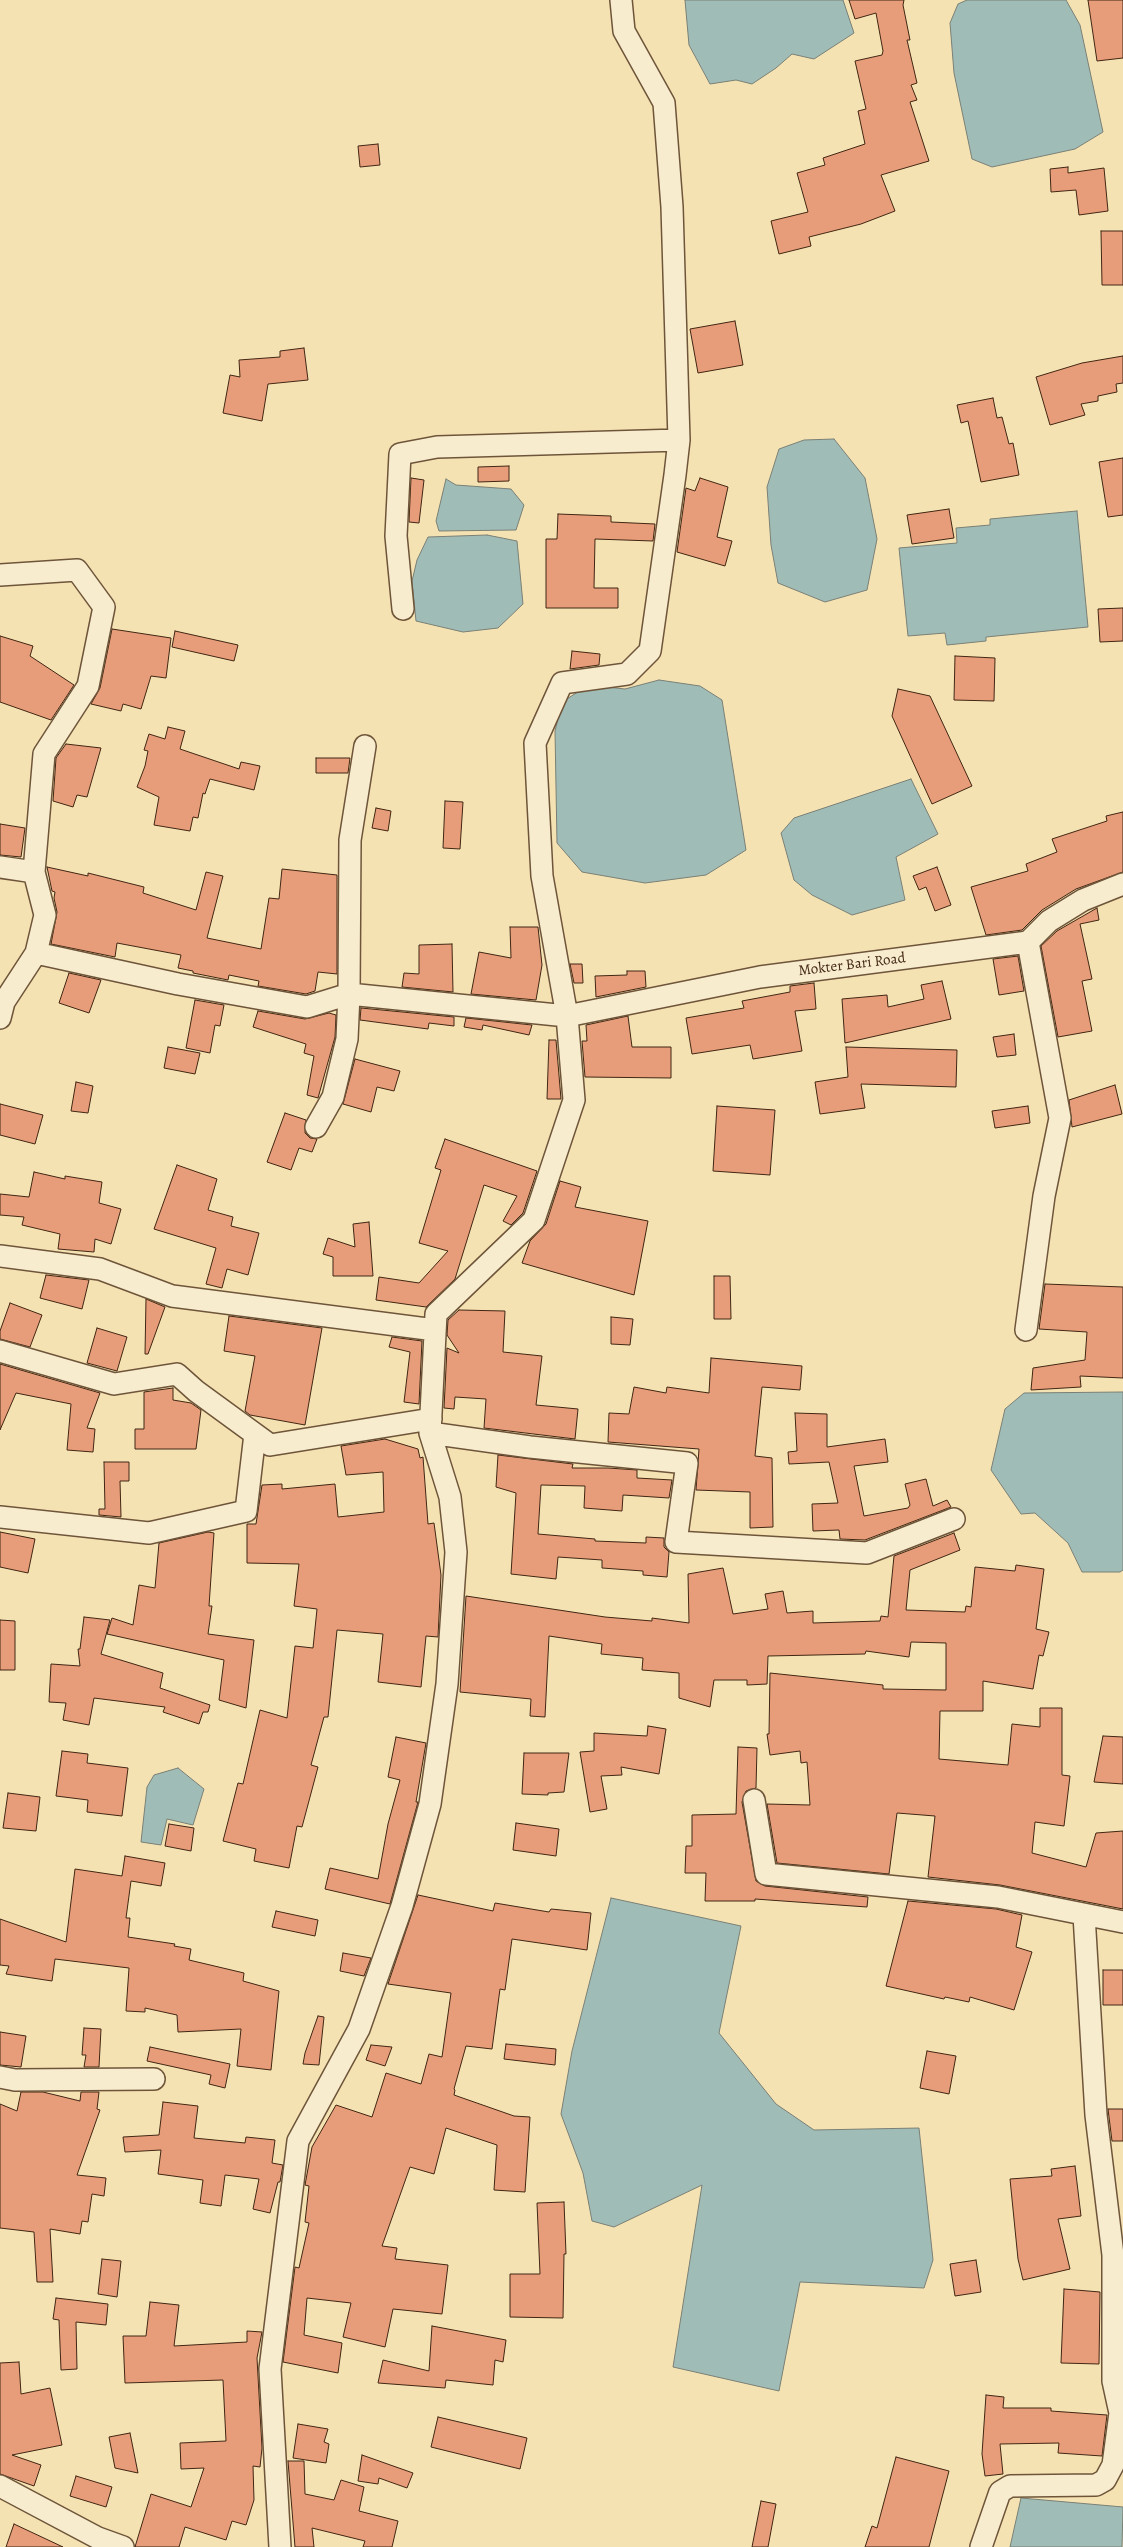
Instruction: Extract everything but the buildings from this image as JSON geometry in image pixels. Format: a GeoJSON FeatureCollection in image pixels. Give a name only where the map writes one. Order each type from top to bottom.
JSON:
{"type":"FeatureCollection","features":[{"type":"Feature","properties":{"kind":"street"},"geometry":{"type":"LineString","coordinates":[[280,2547],[270,2369],[298,2140],[359,2029],[402,1906],[430,1804],[447,1684],[456,1552],[450,1497],[431,1426],[436,1314],[534,1220],[574,1100],[566,1016],[542,876],[535,743],[562,683],[627,674],[650,651],[679,440],[672,208],[664,103],[624,31],[621,0]]}},
{"type":"Feature","properties":{"kind":"street"},"geometry":{"type":"LineString","coordinates":[[403,609],[396,536],[400,454],[437,447],[679,440]]}},
{"type":"Feature","properties":{"kind":"street"},"geometry":{"type":"LineString","coordinates":[[0,575],[77,570],[104,607],[88,686],[44,754],[34,872],[45,915],[36,953],[4,1002],[0,1018]]}},
{"type":"Feature","properties":{"kind":"street"},"geometry":{"type":"LineString","coordinates":[[316,1127],[333,1097],[347,1039],[350,840],[365,746]]}},
{"type":"Feature","properties":{"kind":"street"},"geometry":{"type":"LineString","coordinates":[[0,867],[34,872]]}},
{"type":"Feature","properties":{"kind":"street"},"geometry":{"type":"LineString","coordinates":[[1026,1330],[1044,1196],[1060,1118],[1028,942],[1049,921],[1083,900],[1123,884]]}},
{"type":"Feature","properties":{"kind":"street","name":"Mokter Bari Road"},"geometry":{"type":"LineString","coordinates":[[349,994],[566,1016],[760,977],[1028,942]]}},
{"type":"Feature","properties":{"kind":"street"},"geometry":{"type":"LineString","coordinates":[[36,953],[178,984],[307,1007],[349,994]]}},
{"type":"Feature","properties":{"kind":"street"},"geometry":{"type":"LineString","coordinates":[[0,1256],[100,1269],[172,1296],[435,1330]]}},
{"type":"Feature","properties":{"kind":"street"},"geometry":{"type":"LineString","coordinates":[[0,1351],[114,1384],[177,1374],[196,1391],[270,1445],[431,1426],[530,1447],[687,1463],[676,1542],[867,1553],[954,1519]]}},
{"type":"Feature","properties":{"kind":"street"},"geometry":{"type":"LineString","coordinates":[[0,1517],[149,1533],[246,1511],[255,1434]]}},
{"type":"Feature","properties":{"kind":"street"},"geometry":{"type":"LineString","coordinates":[[754,1800],[766,1874],[998,1897],[1123,1922]]}},
{"type":"Feature","properties":{"kind":"street"},"geometry":{"type":"LineString","coordinates":[[980,2547],[1000,2492],[1010,2486],[1096,2485],[1105,2480],[1113,2465],[1120,2413],[1113,2380],[1113,2255],[1096,2115],[1084,1915]]}},
{"type":"Feature","properties":{"kind":"street"},"geometry":{"type":"LineString","coordinates":[[0,2077],[15,2080],[154,2079]]}},
{"type":"Feature","properties":{"kind":"street"},"geometry":{"type":"LineString","coordinates":[[0,2486],[98,2538],[123,2547]]}},
{"type":"Feature","properties":{"kind":"water"},"geometry":{"type":"Polygon","coordinates":[[[685,0],[843,0],[854,33],[814,59],[792,54],[776,68],[752,84],[736,80],[710,84],[689,45],[685,0]]]}},
{"type":"Feature","properties":{"kind":"water"},"geometry":{"type":"Polygon","coordinates":[[[967,0],[1066,0],[1080,25],[1103,132],[1075,149],[992,167],[972,159],[954,73],[950,23],[958,4],[967,0]]]}},
{"type":"Feature","properties":{"kind":"water"},"geometry":{"type":"Polygon","coordinates":[[[834,439],[865,478],[877,539],[867,590],[825,602],[778,583],[771,545],[767,487],[779,449],[804,440],[834,439]]]}},
{"type":"Feature","properties":{"kind":"water"},"geometry":{"type":"Polygon","coordinates":[[[446,479],[456,485],[511,489],[524,505],[516,530],[439,531],[436,521],[446,479]]]}},
{"type":"Feature","properties":{"kind":"water"},"geometry":{"type":"Polygon","coordinates":[[[1077,511],[1088,627],[986,637],[986,641],[947,645],[945,633],[908,636],[899,548],[957,543],[956,528],[990,525],[990,519],[1077,511]]]}},
{"type":"Feature","properties":{"kind":"water"},"geometry":{"type":"Polygon","coordinates":[[[487,535],[517,541],[523,604],[498,628],[463,632],[416,621],[412,581],[417,560],[428,537],[487,535]]]}},
{"type":"Feature","properties":{"kind":"water"},"geometry":{"type":"Polygon","coordinates":[[[659,680],[700,686],[722,700],[746,850],[706,875],[645,883],[582,872],[557,843],[555,731],[562,702],[589,685],[625,689],[659,680]]]}},
{"type":"Feature","properties":{"kind":"water"},"geometry":{"type":"Polygon","coordinates":[[[911,779],[938,834],[896,857],[905,900],[852,915],[812,895],[794,880],[781,833],[794,818],[911,779]]]}},
{"type":"Feature","properties":{"kind":"water"},"geometry":{"type":"Polygon","coordinates":[[[1123,1392],[1123,1570],[1120,1572],[1082,1572],[1068,1543],[1035,1513],[1021,1514],[991,1470],[1005,1409],[1024,1393],[1123,1392]]]}},
{"type":"Feature","properties":{"kind":"water"},"geometry":{"type":"Polygon","coordinates":[[[178,1768],[204,1789],[193,1825],[167,1819],[161,1845],[141,1842],[147,1787],[154,1775],[178,1768]]]}},
{"type":"Feature","properties":{"kind":"water"},"geometry":{"type":"Polygon","coordinates":[[[611,1898],[741,1926],[719,2033],[776,2104],[814,2130],[919,2128],[933,2260],[924,2288],[800,2282],[779,2391],[673,2367],[702,2185],[614,2227],[592,2221],[583,2173],[561,2114],[572,2051],[611,1898]]]}},
{"type":"Feature","properties":{"kind":"water"},"geometry":{"type":"Polygon","coordinates":[[[1021,2498],[1123,2507],[1122,2547],[1010,2547],[1021,2498]]]}}]}
